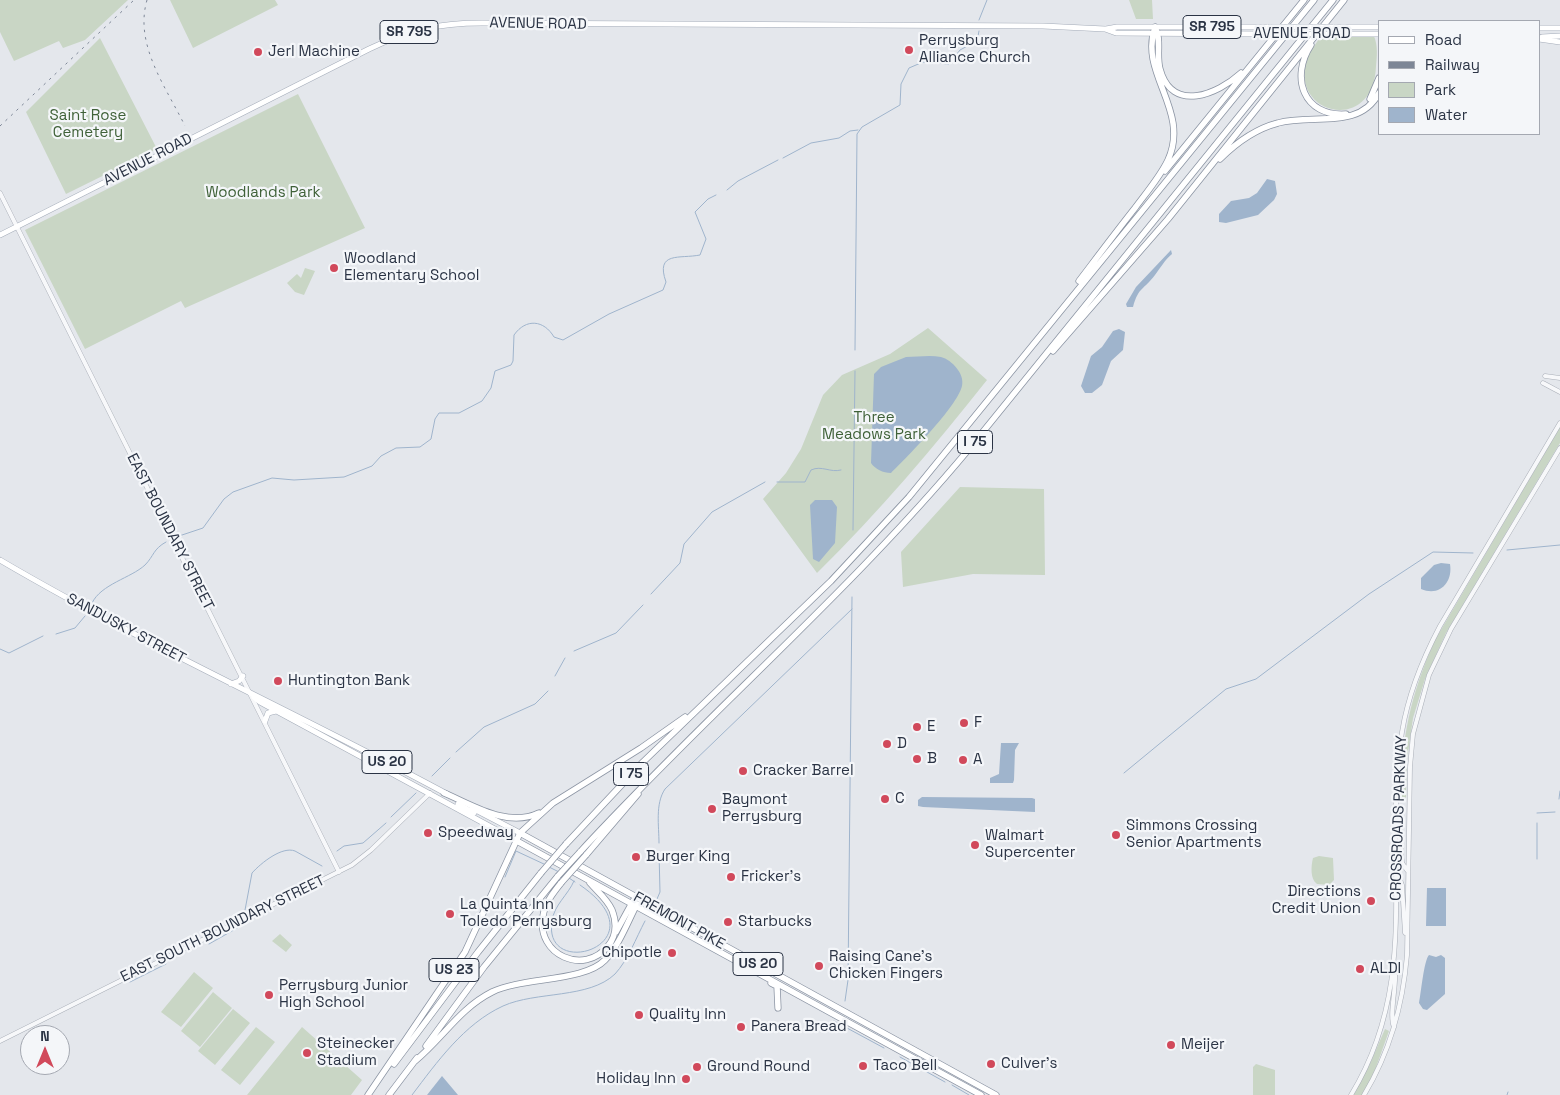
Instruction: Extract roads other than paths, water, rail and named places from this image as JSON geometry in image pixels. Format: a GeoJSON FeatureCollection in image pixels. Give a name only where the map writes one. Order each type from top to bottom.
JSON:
{"type":"FeatureCollection","features":[{"type":"Feature","properties":{"kind":"highway"},"geometry":{"type":"LineString","coordinates":[[1140,200],[1304,0]]}},
{"type":"Feature","properties":{"kind":"highway","name":"I 75"},"geometry":{"type":"LineString","coordinates":[[369,1095],[478,952],[566,844],[699,706],[831,581],[957,441],[1054,317],[1314,0]]}},
{"type":"Feature","properties":{"kind":"highway","name":"I 75"},"geometry":{"type":"LineString","coordinates":[[389,1095],[484,967],[558,876],[583,853],[659,768],[775,656],[889,541],[951,471],[1333,0]]}},
{"type":"Feature","properties":{"kind":"highway"},"geometry":{"type":"LineString","coordinates":[[1032,371],[1046,359],[1115,281],[1344,0]]}},
{"type":"Feature","properties":{"kind":"highway"},"geometry":{"type":"LineString","coordinates":[[1332,14],[1306,53],[1301,65],[1301,85],[1308,99],[1324,111],[1334,114],[1348,113],[1358,110],[1370,100],[1378,80]]}},
{"type":"Feature","properties":{"kind":"highway"},"geometry":{"type":"LineString","coordinates":[[1156,31],[1162,74],[1170,86],[1183,94],[1198,97],[1213,93],[1234,80],[1254,62]]}},
{"type":"Feature","properties":{"kind":"highway"},"geometry":{"type":"LineString","coordinates":[[1054,317],[1059,307],[1165,166],[1174,137],[1172,114],[1154,67],[1156,31]]}},
{"type":"Feature","properties":{"kind":"highway"},"geometry":{"type":"LineString","coordinates":[[1204,174],[1233,147],[1259,130],[1288,120],[1354,115],[1368,108],[1378,94]]}},
{"type":"Feature","properties":{"kind":"highway"},"geometry":{"type":"LineString","coordinates":[[520,833],[565,794],[641,748],[699,706]]}},
{"type":"Feature","properties":{"kind":"highway"},"geometry":{"type":"LineString","coordinates":[[444,793],[501,817],[524,818],[545,810]]}},
{"type":"Feature","properties":{"kind":"highway","name":"US 23"},"geometry":{"type":"LineString","coordinates":[[369,1095],[465,952],[520,833]]}},
{"type":"Feature","properties":{"kind":"highway","name":"FREMONT PIKE"},"geometry":{"type":"LineString","coordinates":[[520,833],[896,1044],[981,1095]]}},
{"type":"Feature","properties":{"kind":"highway","name":"FREMONT PIKE"},"geometry":{"type":"LineString","coordinates":[[516,840],[857,1027],[867,1029],[933,1061],[996,1095]]}},
{"type":"Feature","properties":{"kind":"highway"},"geometry":{"type":"LineString","coordinates":[[583,853],[549,900],[542,919],[544,936],[552,950],[566,959],[586,960],[600,954],[614,936],[637,898],[628,897],[608,886],[595,884]]}},
{"type":"Feature","properties":{"kind":"highway"},"geometry":{"type":"LineString","coordinates":[[587,880],[611,908],[616,926],[614,936]]}},
{"type":"Feature","properties":{"kind":"highway","name":"US 23"},"geometry":{"type":"LineString","coordinates":[[415,1061],[466,1009],[494,992],[523,982],[583,972],[599,966],[609,956],[634,905]]}},
{"type":"Feature","properties":{"kind":"highway"},"geometry":{"type":"LineString","coordinates":[[754,970],[760,977],[777,986],[778,1008]]}},
{"type":"Feature","properties":{"kind":"main road","name":"AVENUE ROAD"},"geometry":{"type":"LineString","coordinates":[[17,226],[369,49],[403,34],[426,27],[482,23],[1043,26],[1105,29],[1116,26],[1156,31],[1263,34],[1378,34]]}},
{"type":"Feature","properties":{"kind":"main road","name":"AVENUE ROAD"},"geometry":{"type":"LineString","coordinates":[[1156,31],[1268,27],[1378,28]]}},
{"type":"Feature","properties":{"kind":"main road"},"geometry":{"type":"LineString","coordinates":[[1540,28],[1560,28]]}},
{"type":"Feature","properties":{"kind":"main road"},"geometry":{"type":"LineString","coordinates":[[1540,38],[1560,39]]}},
{"type":"Feature","properties":{"kind":"main road","name":"SR 795"},"geometry":{"type":"LineString","coordinates":[[0,235],[17,226]]}},
{"type":"Feature","properties":{"kind":"main road","name":"SANDUSKY STREET"},"geometry":{"type":"LineString","coordinates":[[0,560],[231,684],[333,733],[520,833]]}},
{"type":"Feature","properties":{"kind":"main road"},"geometry":{"type":"LineString","coordinates":[[231,684],[239,682],[243,676]]}},
{"type":"Feature","properties":{"kind":"main road","name":"SANDUSKY STREET"},"geometry":{"type":"LineString","coordinates":[[252,695],[260,702],[516,840]]}},
{"type":"Feature","properties":{"kind":"main road"},"geometry":{"type":"LineString","coordinates":[[265,721],[268,713],[277,711]]}},
{"type":"Feature","properties":{"kind":"main road"},"geometry":{"type":"LineString","coordinates":[[430,793],[439,794],[474,813],[485,815]]}},
{"type":"Feature","properties":{"kind":"street","name":"EAST BOUNDARY STREET"},"geometry":{"type":"LineString","coordinates":[[0,192],[243,676],[339,872]]}},
{"type":"Feature","properties":{"kind":"street"},"geometry":{"type":"LineString","coordinates":[[1545,376],[1560,378]]}},
{"type":"Feature","properties":{"kind":"street"},"geometry":{"type":"LineString","coordinates":[[1543,383],[1560,392]]}},
{"type":"Feature","properties":{"kind":"street","name":"CROSSROADS PARKWAY"},"geometry":{"type":"LineString","coordinates":[[1351,1095],[1366,1067],[1380,1033],[1389,1001],[1395,958],[1397,812],[1402,731],[1410,694],[1425,656],[1560,423]]}},
{"type":"Feature","properties":{"kind":"street","name":"CROSSROADS PARKWAY"},"geometry":{"type":"LineString","coordinates":[[1364,1095],[1382,1061],[1394,1027],[1404,985],[1407,937],[1411,752],[1424,689],[1447,637],[1560,448]]}},
{"type":"Feature","properties":{"kind":"street","name":"EAST SOUTH BOUNDARY STREET"},"geometry":{"type":"LineString","coordinates":[[0,1041],[339,872],[371,850],[430,793]]}},
{"type":"Feature","properties":{"kind":"street"},"geometry":{"type":"LineString","coordinates":[[1397,812],[1400,818],[1402,863],[1408,872]]}},
{"type":"Feature","properties":{"kind":"street"},"geometry":{"type":"LineString","coordinates":[[1396,872],[1402,885],[1402,904],[1407,937]]}},
{"type":"Feature","properties":{"kind":"street"},"geometry":{"type":"LineString","coordinates":[[1394,1027],[1391,1020],[1394,1005],[1395,958]]}},
{"type":"Feature","properties":{"kind":"water"},"geometry":{"type":"Polygon","coordinates":[[[1267,179],[1275,181],[1277,194],[1274,200],[1258,215],[1226,223],[1219,222],[1219,214],[1231,201],[1249,198],[1257,193],[1267,179]]]}},
{"type":"Feature","properties":{"kind":"water"},"geometry":{"type":"Polygon","coordinates":[[[1171,250],[1172,254],[1139,292],[1133,307],[1127,307],[1126,304],[1136,287],[1171,250]]]}},
{"type":"Feature","properties":{"kind":"water"},"geometry":{"type":"Polygon","coordinates":[[[1119,329],[1125,332],[1123,350],[1111,361],[1102,385],[1092,393],[1085,393],[1081,386],[1091,356],[1102,347],[1113,331],[1119,329]]]}},
{"type":"Feature","properties":{"kind":"water"},"geometry":{"type":"Polygon","coordinates":[[[932,356],[945,359],[960,372],[962,386],[951,406],[931,431],[891,473],[888,473],[877,469],[871,463],[874,374],[881,367],[906,357],[932,356]]]}},
{"type":"Feature","properties":{"kind":"water"},"geometry":{"type":"Polygon","coordinates":[[[815,500],[832,500],[837,507],[835,543],[819,562],[813,559],[810,505],[815,500]]]}},
{"type":"Feature","properties":{"kind":"water"},"geometry":{"type":"Polygon","coordinates":[[[1441,563],[1450,564],[1449,577],[1444,586],[1434,591],[1421,589],[1421,578],[1434,565],[1441,563]]]}},
{"type":"Feature","properties":{"kind":"water"},"geometry":{"type":"Polygon","coordinates":[[[1001,743],[1019,743],[1015,750],[1013,783],[990,783],[990,778],[999,774],[1001,743]]]}},
{"type":"Feature","properties":{"kind":"water"},"geometry":{"type":"Polygon","coordinates":[[[922,797],[1032,798],[1035,799],[1035,812],[918,806],[918,800],[922,797]]]}},
{"type":"Feature","properties":{"kind":"water"},"geometry":{"type":"Polygon","coordinates":[[[1427,888],[1446,888],[1446,926],[1426,926],[1427,888]]]}},
{"type":"Feature","properties":{"kind":"water"},"geometry":{"type":"Polygon","coordinates":[[[1429,955],[1436,957],[1441,955],[1445,958],[1445,994],[1427,1010],[1423,1009],[1419,1003],[1424,970],[1429,955]]]}},
{"type":"Feature","properties":{"kind":"water"},"geometry":{"type":"Polygon","coordinates":[[[442,1076],[458,1095],[427,1095],[442,1076]]]}},
{"type":"Feature","properties":{"kind":"waterway"},"geometry":{"type":"LineString","coordinates":[[979,20],[987,0]]}},
{"type":"Feature","properties":{"kind":"waterway"},"geometry":{"type":"LineString","coordinates":[[855,350],[857,134],[862,127],[900,105],[901,84],[909,68],[923,62],[949,64],[960,50],[977,41],[979,31]]}},
{"type":"Feature","properties":{"kind":"waterway"},"geometry":{"type":"LineString","coordinates":[[783,158],[811,143],[839,138],[850,131],[858,130]]}},
{"type":"Feature","properties":{"kind":"waterway"},"geometry":{"type":"LineString","coordinates":[[727,190],[738,181],[778,160]]}},
{"type":"Feature","properties":{"kind":"waterway"},"geometry":{"type":"LineString","coordinates":[[179,536],[203,528],[224,499],[233,492],[272,478],[294,480],[344,477],[372,466],[381,456],[396,448],[420,447],[431,439],[435,419],[439,413],[459,413],[482,401],[491,388],[495,371],[511,365],[513,361],[514,335],[524,326],[535,323],[540,324],[550,331],[554,337],[563,340],[609,314],[663,290],[666,282],[663,272],[667,261],[671,258],[700,255],[706,239],[695,212],[708,199],[716,195]]}},
{"type":"Feature","properties":{"kind":"waterway"},"geometry":{"type":"LineString","coordinates":[[853,530],[855,371]]}},
{"type":"Feature","properties":{"kind":"waterway"},"geometry":{"type":"LineString","coordinates":[[777,482],[805,482],[811,470],[815,469],[841,470]]}},
{"type":"Feature","properties":{"kind":"waterway"},"geometry":{"type":"LineString","coordinates":[[651,594],[680,563],[684,544],[712,512],[765,482]]}},
{"type":"Feature","properties":{"kind":"waterway"},"geometry":{"type":"LineString","coordinates":[[92,603],[96,596],[109,586],[139,570],[156,550],[166,542]]}},
{"type":"Feature","properties":{"kind":"waterway"},"geometry":{"type":"LineString","coordinates":[[1507,550],[1560,545]]}},
{"type":"Feature","properties":{"kind":"waterway"},"geometry":{"type":"LineString","coordinates":[[1124,773],[1226,689],[1256,679],[1369,594],[1433,552],[1473,553]]}},
{"type":"Feature","properties":{"kind":"waterway"},"geometry":{"type":"LineString","coordinates":[[845,1001],[848,980],[852,597]]}},
{"type":"Feature","properties":{"kind":"waterway"},"geometry":{"type":"LineString","coordinates":[[574,651],[616,633],[643,605]]}},
{"type":"Feature","properties":{"kind":"waterway"},"geometry":{"type":"LineString","coordinates":[[659,843],[659,808],[665,789],[852,609]]}},
{"type":"Feature","properties":{"kind":"waterway"},"geometry":{"type":"LineString","coordinates":[[56,634],[75,628],[85,616]]}},
{"type":"Feature","properties":{"kind":"waterway"},"geometry":{"type":"LineString","coordinates":[[0,649],[9,653],[43,636]]}},
{"type":"Feature","properties":{"kind":"waterway"},"geometry":{"type":"LineString","coordinates":[[555,676],[565,658]]}},
{"type":"Feature","properties":{"kind":"waterway"},"geometry":{"type":"LineString","coordinates":[[456,752],[484,727],[535,704],[548,691]]}},
{"type":"Feature","properties":{"kind":"waterway"},"geometry":{"type":"LineString","coordinates":[[432,776],[450,758]]}},
{"type":"Feature","properties":{"kind":"waterway"},"geometry":{"type":"LineString","coordinates":[[1559,799],[1560,791]]}},
{"type":"Feature","properties":{"kind":"waterway"},"geometry":{"type":"LineString","coordinates":[[391,817],[416,793]]}},
{"type":"Feature","properties":{"kind":"waterway"},"geometry":{"type":"LineString","coordinates":[[1537,813],[1555,812]]}},
{"type":"Feature","properties":{"kind":"waterway"},"geometry":{"type":"LineString","coordinates":[[337,851],[344,846],[363,843],[386,823]]}},
{"type":"Feature","properties":{"kind":"waterway"},"geometry":{"type":"LineString","coordinates":[[1537,823],[1537,859]]}},
{"type":"Feature","properties":{"kind":"waterway"},"geometry":{"type":"LineString","coordinates":[[245,910],[252,873],[272,856],[290,850],[322,866]]}},
{"type":"Feature","properties":{"kind":"waterway"},"geometry":{"type":"LineString","coordinates":[[505,877],[516,851],[546,865]]}},
{"type":"Feature","properties":{"kind":"waterway"},"geometry":{"type":"LineString","coordinates":[[657,899],[660,892],[659,852]]}},
{"type":"Feature","properties":{"kind":"waterway"},"geometry":{"type":"LineString","coordinates":[[549,867],[559,872]]}},
{"type":"Feature","properties":{"kind":"waterway"},"geometry":{"type":"LineString","coordinates":[[569,878],[575,882]]}},
{"type":"Feature","properties":{"kind":"waterway"},"geometry":{"type":"LineString","coordinates":[[574,881],[555,910],[552,921],[554,940],[564,950],[579,952],[594,948],[606,938],[610,924],[603,906],[580,885]]}},
{"type":"Feature","properties":{"kind":"waterway"},"geometry":{"type":"LineString","coordinates":[[412,1095],[452,1045],[489,1014],[516,1001],[591,987],[604,982],[615,974],[628,956],[645,921]]}},
{"type":"Feature","properties":{"kind":"waterway"},"geometry":{"type":"LineString","coordinates":[[209,944],[239,927]]}},
{"type":"Feature","properties":{"kind":"waterway"},"geometry":{"type":"LineString","coordinates":[[130,982],[166,964]]}},
{"type":"Feature","properties":{"kind":"waterway"},"geometry":{"type":"LineString","coordinates":[[834,1021],[884,1048]]}},
{"type":"Feature","properties":{"kind":"waterway"},"geometry":{"type":"LineString","coordinates":[[900,1057],[945,1082]]}},
{"type":"Feature","properties":{"kind":"waterway"},"geometry":{"type":"LineString","coordinates":[[952,1085],[969,1095]]}},
{"type":"Feature","properties":{"kind":"railway"},"geometry":{"type":"LineString","coordinates":[[0,126],[134,0]]}},
{"type":"Feature","properties":{"kind":"railway"},"geometry":{"type":"LineString","coordinates":[[147,0],[144,17],[148,49],[161,81],[185,126]]}},
{"type":"Feature","properties":{"kind":"place","name":"Perrysburg Alliance Church"},"geometry":{"type":"Point","coordinates":[909,50]}},
{"type":"Feature","properties":{"kind":"place","name":"Jerl Machine"},"geometry":{"type":"Point","coordinates":[258,52]}},
{"type":"Feature","properties":{"kind":"place","name":"Woodland Elementary School"},"geometry":{"type":"Point","coordinates":[334,268]}},
{"type":"Feature","properties":{"kind":"place","name":"Huntington Bank"},"geometry":{"type":"Point","coordinates":[278,681]}},
{"type":"Feature","properties":{"kind":"place","name":"F"},"geometry":{"type":"Point","coordinates":[964,723]}},
{"type":"Feature","properties":{"kind":"place","name":"E"},"geometry":{"type":"Point","coordinates":[917,727]}},
{"type":"Feature","properties":{"kind":"place","name":"D"},"geometry":{"type":"Point","coordinates":[887,744]}},
{"type":"Feature","properties":{"kind":"place","name":"B"},"geometry":{"type":"Point","coordinates":[917,759]}},
{"type":"Feature","properties":{"kind":"place","name":"A"},"geometry":{"type":"Point","coordinates":[963,760]}},
{"type":"Feature","properties":{"kind":"place","name":"Cracker Barrel"},"geometry":{"type":"Point","coordinates":[743,771]}},
{"type":"Feature","properties":{"kind":"place","name":"C"},"geometry":{"type":"Point","coordinates":[885,799]}},
{"type":"Feature","properties":{"kind":"place","name":"Baymont Perrysburg"},"geometry":{"type":"Point","coordinates":[712,809]}},
{"type":"Feature","properties":{"kind":"place","name":"Speedway"},"geometry":{"type":"Point","coordinates":[428,833]}},
{"type":"Feature","properties":{"kind":"place","name":"Simmons Crossing Senior Apartments"},"geometry":{"type":"Point","coordinates":[1116,835]}},
{"type":"Feature","properties":{"kind":"place","name":"Walmart Supercenter"},"geometry":{"type":"Point","coordinates":[975,845]}},
{"type":"Feature","properties":{"kind":"place","name":"Burger King"},"geometry":{"type":"Point","coordinates":[636,857]}},
{"type":"Feature","properties":{"kind":"place","name":"Fricker's"},"geometry":{"type":"Point","coordinates":[731,877]}},
{"type":"Feature","properties":{"kind":"place","name":"Directions Credit Union"},"geometry":{"type":"Point","coordinates":[1371,901]}},
{"type":"Feature","properties":{"kind":"place","name":"La Quinta Inn Toledo Perrysburg"},"geometry":{"type":"Point","coordinates":[450,914]}},
{"type":"Feature","properties":{"kind":"place","name":"Starbucks"},"geometry":{"type":"Point","coordinates":[728,922]}},
{"type":"Feature","properties":{"kind":"place","name":"Chipotle"},"geometry":{"type":"Point","coordinates":[672,953]}},
{"type":"Feature","properties":{"kind":"place","name":"Raising Cane's Chicken Fingers"},"geometry":{"type":"Point","coordinates":[819,966]}},
{"type":"Feature","properties":{"kind":"place","name":"ALDI"},"geometry":{"type":"Point","coordinates":[1360,969]}},
{"type":"Feature","properties":{"kind":"place","name":"Perrysburg Junior High School"},"geometry":{"type":"Point","coordinates":[269,995]}},
{"type":"Feature","properties":{"kind":"place","name":"Quality Inn"},"geometry":{"type":"Point","coordinates":[639,1015]}},
{"type":"Feature","properties":{"kind":"place","name":"Panera Bread"},"geometry":{"type":"Point","coordinates":[741,1027]}},
{"type":"Feature","properties":{"kind":"place","name":"Meijer"},"geometry":{"type":"Point","coordinates":[1171,1045]}},
{"type":"Feature","properties":{"kind":"place","name":"Steinecker Stadium"},"geometry":{"type":"Point","coordinates":[307,1053]}},
{"type":"Feature","properties":{"kind":"place","name":"Culver's"},"geometry":{"type":"Point","coordinates":[991,1064]}},
{"type":"Feature","properties":{"kind":"place","name":"Taco Bell"},"geometry":{"type":"Point","coordinates":[863,1066]}},
{"type":"Feature","properties":{"kind":"place","name":"Ground Round"},"geometry":{"type":"Point","coordinates":[697,1067]}},
{"type":"Feature","properties":{"kind":"place","name":"Holiday Inn"},"geometry":{"type":"Point","coordinates":[686,1079]}},
{"type":"Feature","properties":{"kind":"park label","name":"Saint Rose Cemetery"},"geometry":{"type":"Point","coordinates":[88,124]}},
{"type":"Feature","properties":{"kind":"park label","name":"Woodlands Park"},"geometry":{"type":"Point","coordinates":[263,193]}},
{"type":"Feature","properties":{"kind":"park label","name":"Three Meadows Park"},"geometry":{"type":"Point","coordinates":[874,426]}}]}
